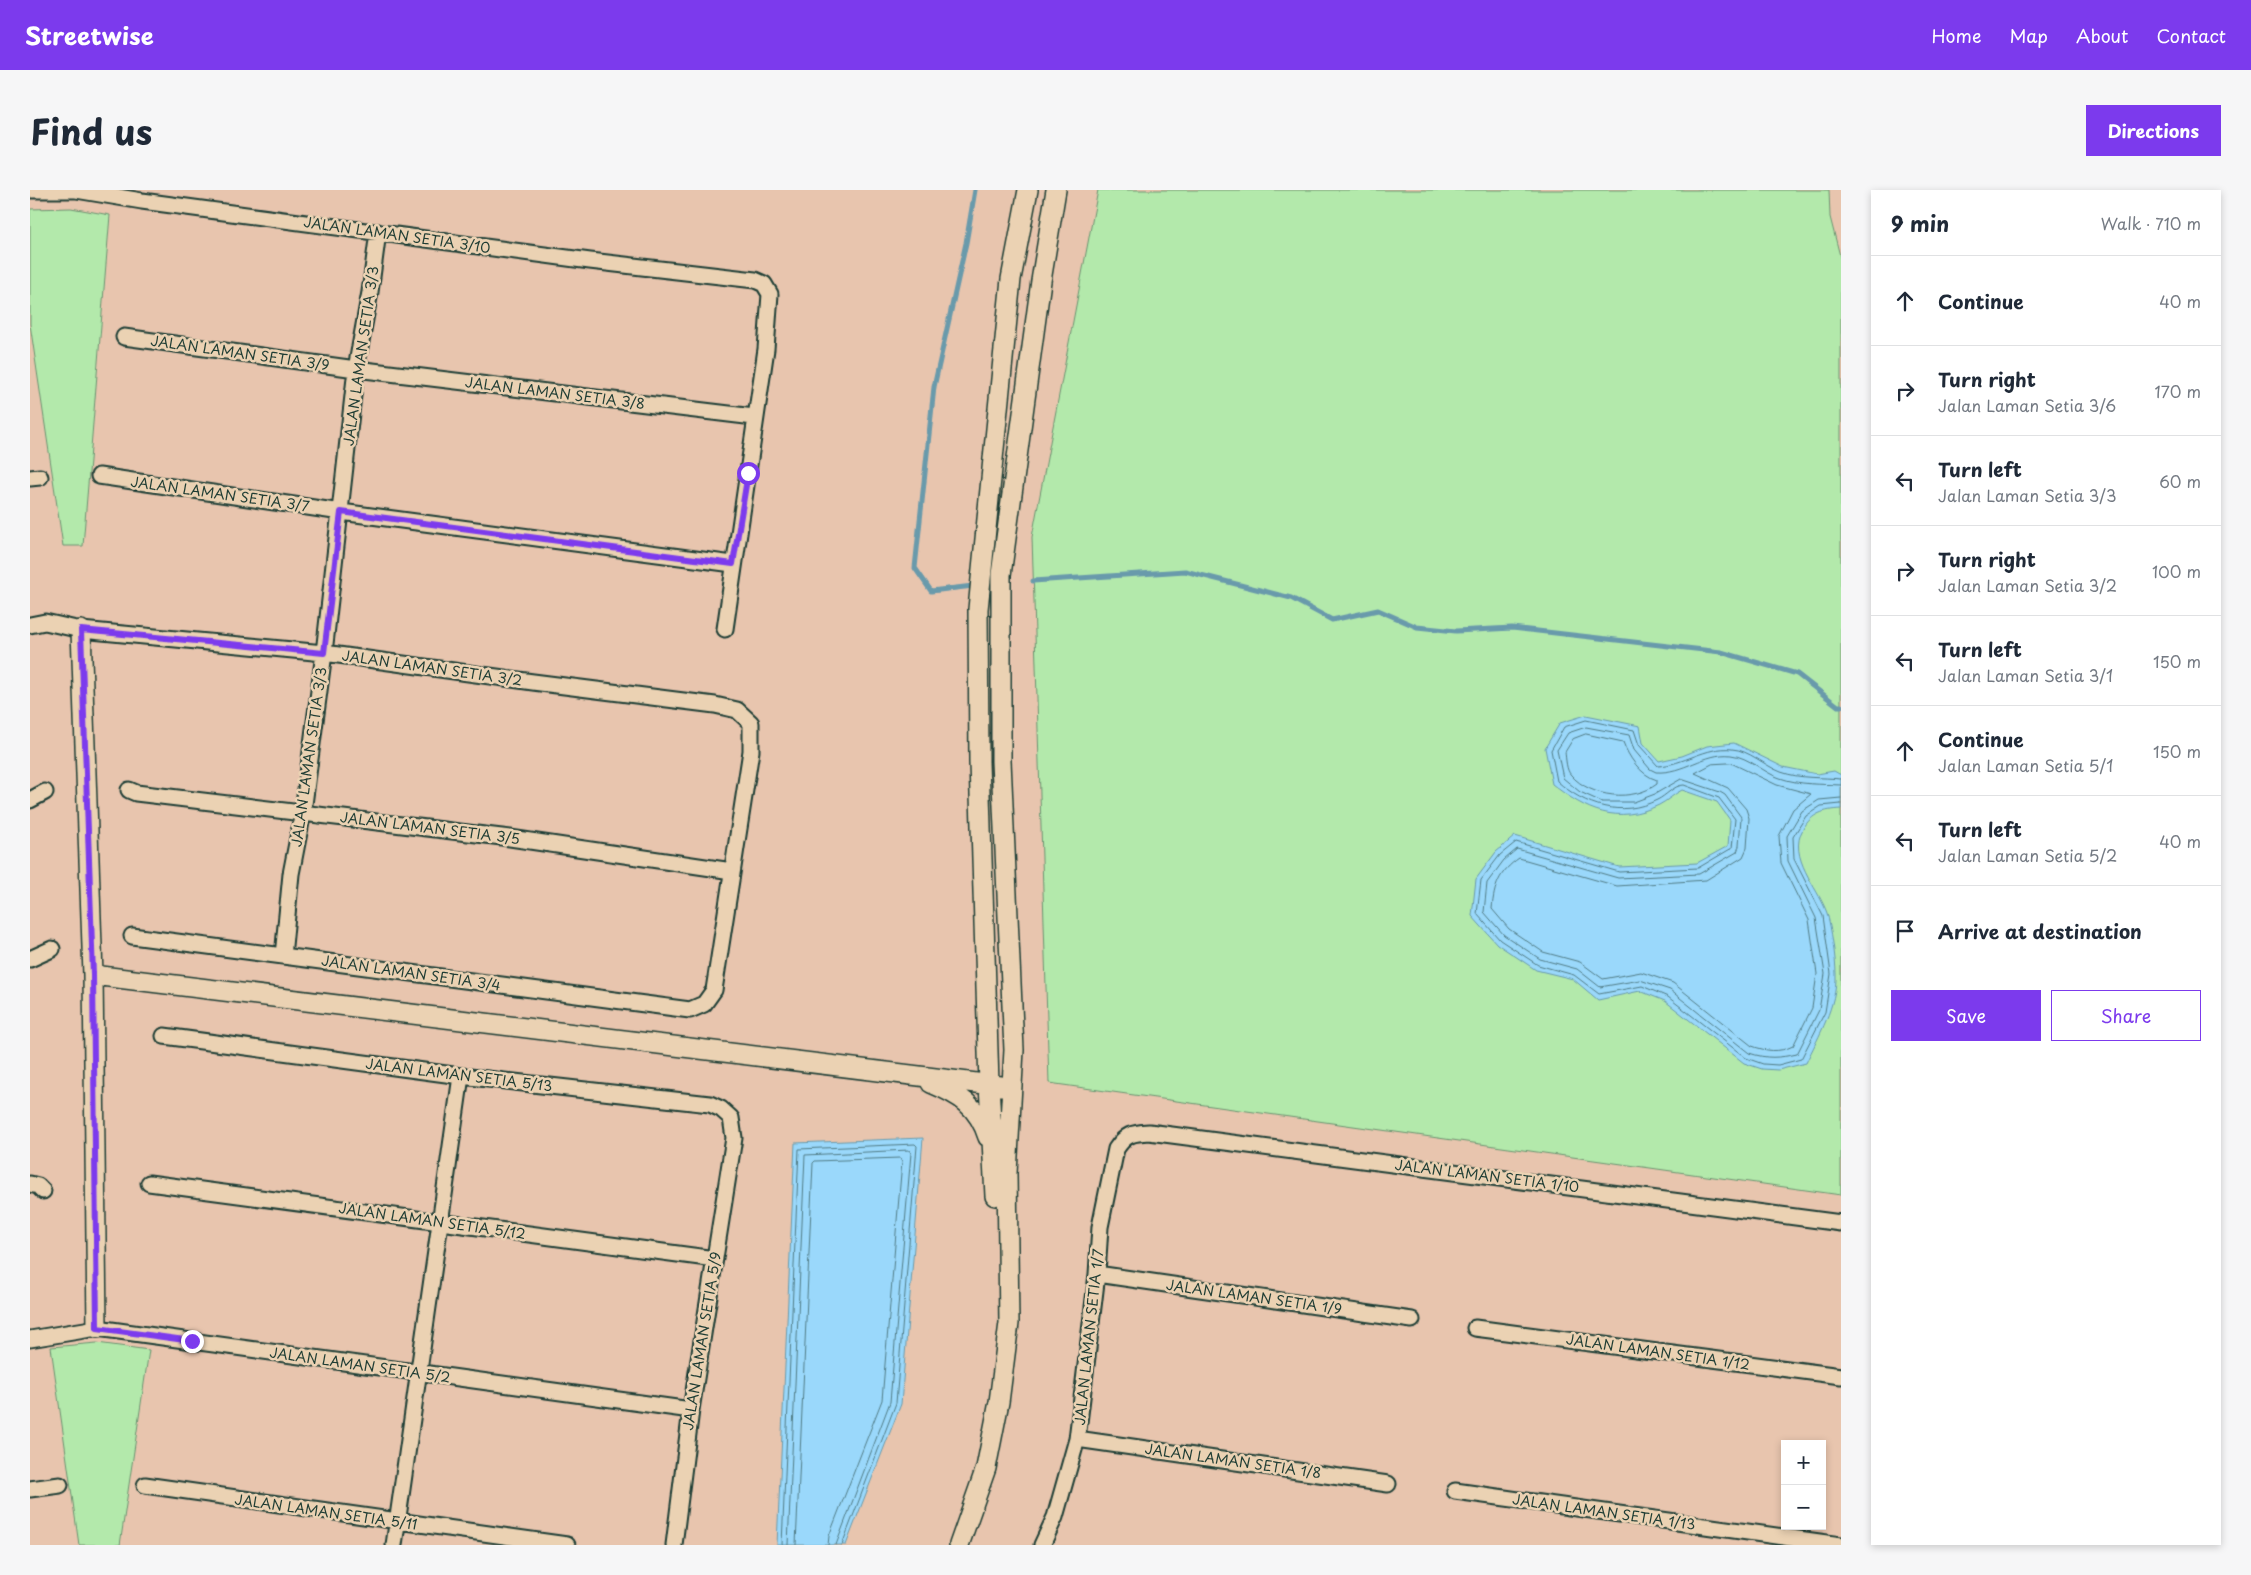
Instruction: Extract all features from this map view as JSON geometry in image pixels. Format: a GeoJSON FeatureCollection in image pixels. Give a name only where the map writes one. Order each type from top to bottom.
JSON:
{"type":"FeatureCollection","features":[{"type":"Feature","properties":{"kind":"street","name":"JALAN LAMAN SETIA 3/10"},"geometry":{"type":"LineString","coordinates":[[30,190],[76,190],[142,201],[590,261],[754,280],[764,284],[770,294],[766,348],[754,417]]}},
{"type":"Feature","properties":{"kind":"street"},"geometry":{"type":"LineString","coordinates":[[947,1545],[975,1465],[989,1400],[998,1322],[994,1152],[989,1084],[980,762],[978,609],[1011,279],[1028,190]]}},
{"type":"Feature","properties":{"kind":"street"},"geometry":{"type":"LineString","coordinates":[[958,1545],[986,1468],[999,1402],[1009,1323],[1007,1173],[1014,1050],[1001,761],[1001,575],[1040,281],[1056,190]]}},
{"type":"Feature","properties":{"kind":"street","name":"JALAN LAMAN SETIA 3/3"},"geometry":{"type":"LineString","coordinates":[[283,956],[292,874],[303,812],[324,653],[356,369],[370,292],[378,232]]}},
{"type":"Feature","properties":{"kind":"street","name":"JALAN LAMAN SETIA 3/9"},"geometry":{"type":"LineString","coordinates":[[124,337],[356,369]]}},
{"type":"Feature","properties":{"kind":"street","name":"JALAN LAMAN SETIA 3/8"},"geometry":{"type":"LineString","coordinates":[[356,369],[754,417]]}},
{"type":"Feature","properties":{"kind":"street"},"geometry":{"type":"LineString","coordinates":[[725,629],[733,564],[746,491],[754,417]]}},
{"type":"Feature","properties":{"kind":"street","name":"JALAN LAMAN SETIA 3/7"},"geometry":{"type":"LineString","coordinates":[[99,476],[341,512],[733,564]]}},
{"type":"Feature","properties":{"kind":"street","name":"JALAN LAMAN SETIA 3/2"},"geometry":{"type":"LineString","coordinates":[[30,625],[45,622],[81,630],[324,653],[715,705],[737,710],[751,723],[751,751],[732,871]]}},
{"type":"Feature","properties":{"kind":"street"},"geometry":{"type":"LineString","coordinates":[[81,630],[93,975],[97,1328]]}},
{"type":"Feature","properties":{"kind":"street","name":"JALAN LAMAN SETIA 3/5"},"geometry":{"type":"LineString","coordinates":[[129,790],[136,793],[510,838],[732,871]]}},
{"type":"Feature","properties":{"kind":"street"},"geometry":{"type":"LineString","coordinates":[[30,800],[45,792]]}},
{"type":"Feature","properties":{"kind":"street","name":"JALAN LAMAN SETIA 3/4"},"geometry":{"type":"LineString","coordinates":[[132,936],[690,1010],[704,1004],[714,990],[732,871]]}},
{"type":"Feature","properties":{"kind":"street"},"geometry":{"type":"LineString","coordinates":[[30,959],[52,950]]}},
{"type":"Feature","properties":{"kind":"street"},"geometry":{"type":"LineString","coordinates":[[93,975],[1012,1087]]}},
{"type":"Feature","properties":{"kind":"street","name":"JALAN LAMAN SETIA 5/13"},"geometry":{"type":"LineString","coordinates":[[164,1036],[462,1076],[710,1104],[721,1109],[732,1118],[734,1138]]}},
{"type":"Feature","properties":{"kind":"street"},"geometry":{"type":"LineString","coordinates":[[394,1545],[462,1076]]}},
{"type":"Feature","properties":{"kind":"street"},"geometry":{"type":"LineString","coordinates":[[912,1076],[946,1089],[969,1103],[981,1119],[994,1152]]}},
{"type":"Feature","properties":{"kind":"street","name":"JALAN LAMAN SETIA 1/10"},"geometry":{"type":"LineString","coordinates":[[1134,1133],[1149,1132],[1841,1223]]}},
{"type":"Feature","properties":{"kind":"street","name":"JALAN LAMAN SETIA 1/7"},"geometry":{"type":"LineString","coordinates":[[1042,1545],[1055,1517],[1077,1439],[1097,1274],[1100,1227],[1116,1149],[1123,1138],[1134,1133]]}},
{"type":"Feature","properties":{"kind":"street","name":"JALAN LAMAN SETIA 5/9"},"geometry":{"type":"LineString","coordinates":[[674,1545],[691,1410],[734,1138]]}},
{"type":"Feature","properties":{"kind":"street","name":"JALAN LAMAN SETIA 5/12"},"geometry":{"type":"LineString","coordinates":[[149,1183],[715,1260]]}},
{"type":"Feature","properties":{"kind":"street","name":"JALAN LAMAN SETIA 1/9"},"geometry":{"type":"LineString","coordinates":[[1097,1274],[1412,1320]]}},
{"type":"Feature","properties":{"kind":"street","name":"JALAN LAMAN SETIA 5/2"},"geometry":{"type":"LineString","coordinates":[[30,1339],[97,1328],[691,1410]]}},
{"type":"Feature","properties":{"kind":"street","name":"JALAN LAMAN SETIA 1/12"},"geometry":{"type":"LineString","coordinates":[[1475,1328],[1841,1376]]}},
{"type":"Feature","properties":{"kind":"street","name":"JALAN LAMAN SETIA 1/8"},"geometry":{"type":"LineString","coordinates":[[1077,1439],[1388,1484]]}},
{"type":"Feature","properties":{"kind":"street"},"geometry":{"type":"LineString","coordinates":[[30,1489],[60,1485]]}},
{"type":"Feature","properties":{"kind":"street","name":"JALAN LAMAN SETIA 5/11"},"geometry":{"type":"LineString","coordinates":[[145,1485],[567,1545]]}},
{"type":"Feature","properties":{"kind":"street","name":"JALAN LAMAN SETIA 1/13"},"geometry":{"type":"LineString","coordinates":[[1455,1491],[1841,1545]]}},
{"type":"Feature","properties":{"kind":"green space"},"geometry":{"type":"Polygon","coordinates":[[[1098,190],[1829,190],[1830,217],[1841,260],[1841,1195],[1049,1083],[1032,537],[1098,190]]]}},
{"type":"Feature","properties":{"kind":"green space"},"geometry":{"type":"Polygon","coordinates":[[[71,208],[110,215],[83,546],[63,546],[30,324],[30,209],[71,208]]]}},
{"type":"Feature","properties":{"kind":"green space"},"geometry":{"type":"Polygon","coordinates":[[[97,1343],[149,1350],[120,1545],[79,1545],[51,1347],[97,1343]]]}},
{"type":"Feature","properties":{"kind":"water"},"geometry":{"type":"Polygon","coordinates":[[[1586,715],[1640,726],[1643,743],[1659,761],[1682,756],[1707,746],[1734,743],[1783,767],[1817,774],[1834,771],[1841,775],[1841,809],[1829,810],[1814,816],[1803,829],[1799,840],[1801,861],[1827,913],[1833,943],[1836,974],[1836,986],[1830,1009],[1806,1063],[1778,1070],[1762,1069],[1744,1063],[1665,1001],[1640,991],[1598,1000],[1573,979],[1536,970],[1497,944],[1472,916],[1476,879],[1496,852],[1515,836],[1619,867],[1697,863],[1728,846],[1730,820],[1717,802],[1682,790],[1659,805],[1644,811],[1616,814],[1590,808],[1552,784],[1545,748],[1560,723],[1586,715]]]}},
{"type":"Feature","properties":{"kind":"water"},"geometry":{"type":"Polygon","coordinates":[[[923,1138],[901,1404],[846,1545],[777,1545],[795,1143],[923,1138]]]}},
{"type":"Feature","properties":{"kind":"waterway"},"geometry":{"type":"LineString","coordinates":[[973,586],[931,591],[915,568],[934,387],[966,243],[975,190]]}},
{"type":"Feature","properties":{"kind":"waterway"},"geometry":{"type":"LineString","coordinates":[[1033,581],[1185,571],[1291,598],[1332,620],[1378,610],[1417,627],[1456,631],[1512,628],[1721,652],[1797,674],[1838,706],[1841,706]]}},
{"type":"Feature","properties":{"kind":"route"},"geometry":{"type":"LineString","coordinates":[[192,1341],[97,1328],[93,975],[81,630],[324,653],[341,512],[733,564],[748,473]]}}]}
